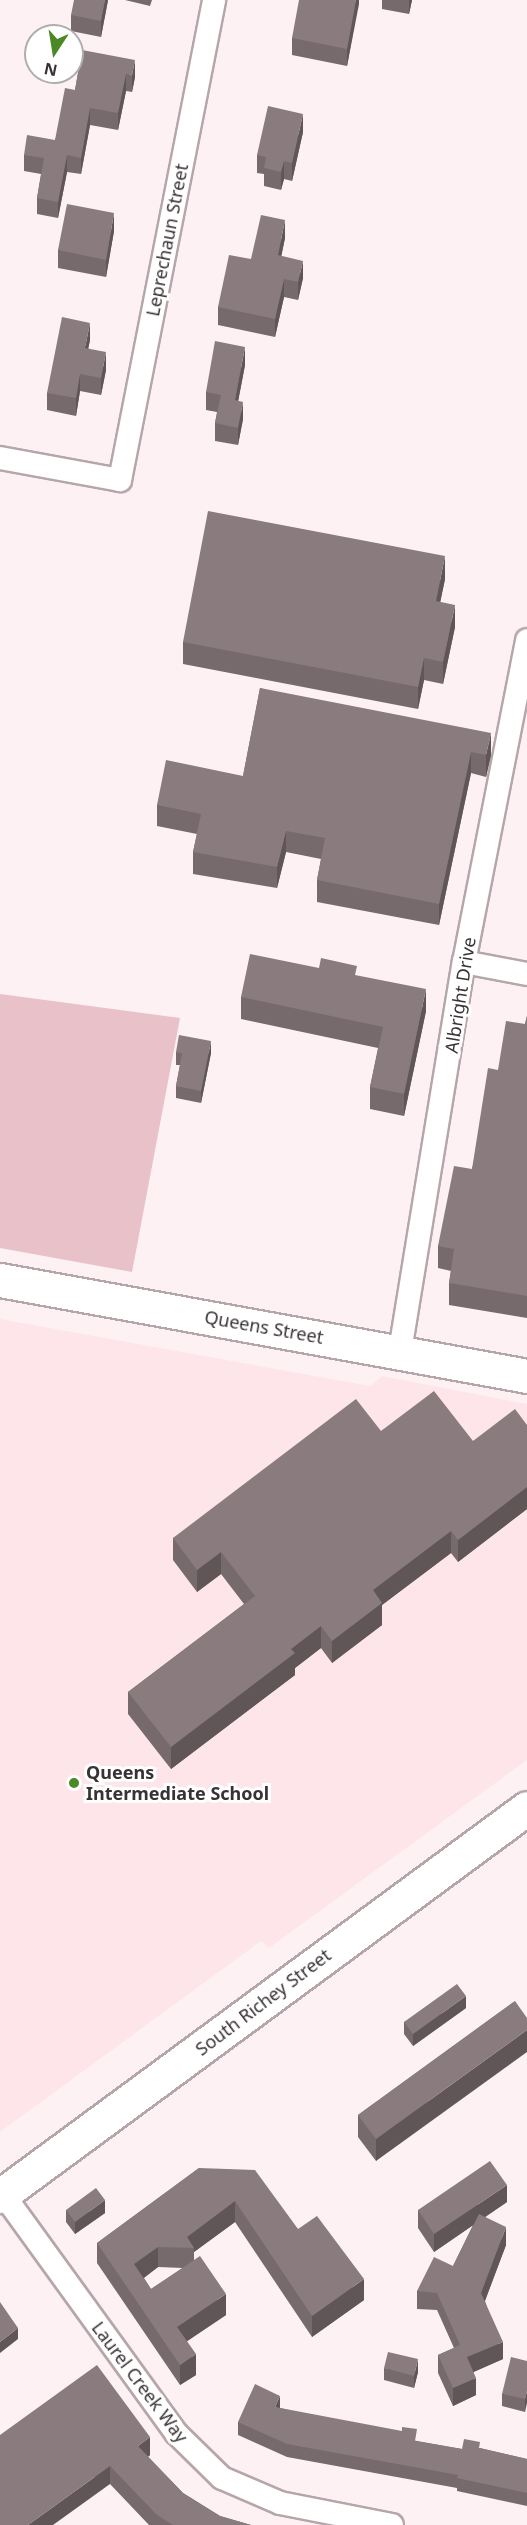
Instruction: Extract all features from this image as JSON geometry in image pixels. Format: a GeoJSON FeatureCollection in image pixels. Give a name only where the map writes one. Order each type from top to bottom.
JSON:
{"type":"FeatureCollection","features":[{"type":"Feature","properties":{"kind":"main road","name":"Queens Street"},"geometry":{"type":"LineString","coordinates":[[0,1280],[400,1351],[527,1376]]}},
{"type":"Feature","properties":{"kind":"main road","name":"South Richey Street"},"geometry":{"type":"LineString","coordinates":[[1,2195],[527,1808]]}},
{"type":"Feature","properties":{"kind":"street","name":"Leprechaun Street"},"geometry":{"type":"LineString","coordinates":[[0,458],[120,480],[214,0]]}},
{"type":"Feature","properties":{"kind":"street","name":"Albright Drive"},"geometry":{"type":"LineString","coordinates":[[400,1351],[464,962],[527,640]]}},
{"type":"Feature","properties":{"kind":"street"},"geometry":{"type":"LineString","coordinates":[[464,962],[527,974]]}},
{"type":"Feature","properties":{"kind":"street","name":"Laurel Creek Way"},"geometry":{"type":"LineString","coordinates":[[1,2195],[176,2433],[222,2478],[280,2503],[392,2525]]}},
{"type":"Feature","properties":{"kind":"shaded area"},"geometry":{"type":"Polygon","coordinates":[[[0,994],[180,1018],[132,1272],[0,1248],[0,994]]]}},
{"type":"Feature","properties":{"kind":"shaded area"},"geometry":{"type":"Polygon","coordinates":[[[0,1319],[370,1386],[382,1376],[527,1404],[527,1760],[269,1948],[261,1941],[0,2132],[0,1319]]]}},
{"type":"Feature","properties":{"kind":"building"},"geometry":{"type":"Polygon","coordinates":[[[74,0],[105,0],[101,21],[71,15],[74,0]]]}},
{"type":"Feature","properties":{"kind":"building"},"geometry":{"type":"Polygon","coordinates":[[[299,0],[356,0],[347,49],[292,38],[299,0]]]}},
{"type":"Feature","properties":{"kind":"building"},"geometry":{"type":"Polygon","coordinates":[[[84,50],[135,60],[132,75],[126,74],[118,113],[90,108],[81,158],[67,155],[58,202],[37,198],[44,158],[24,155],[27,135],[55,140],[65,88],[75,90],[76,84],[84,84],[84,50]]]}},
{"type":"Feature","properties":{"kind":"building"},"geometry":{"type":"Polygon","coordinates":[[[268,106],[303,114],[292,163],[284,161],[281,172],[264,168],[266,157],[257,155],[268,106]]]}},
{"type":"Feature","properties":{"kind":"building"},"geometry":{"type":"Polygon","coordinates":[[[67,204],[114,213],[106,260],[58,250],[67,204]]]}},
{"type":"Feature","properties":{"kind":"building"},"geometry":{"type":"Polygon","coordinates":[[[261,215],[285,220],[278,255],[303,261],[298,282],[284,279],[275,319],[218,307],[229,255],[251,259],[261,215]]]}},
{"type":"Feature","properties":{"kind":"building"},"geometry":{"type":"Polygon","coordinates":[[[62,317],[90,323],[85,348],[106,352],[101,378],[80,374],[76,398],[47,393],[62,317]]]}},
{"type":"Feature","properties":{"kind":"building"},"geometry":{"type":"Polygon","coordinates":[[[215,341],[245,347],[235,400],[243,402],[238,428],[215,423],[221,395],[206,392],[215,341]]]}},
{"type":"Feature","properties":{"kind":"building"},"geometry":{"type":"Polygon","coordinates":[[[208,511],[445,556],[436,601],[455,605],[443,662],[424,658],[418,687],[183,642],[208,511]]]}},
{"type":"Feature","properties":{"kind":"building"},"geometry":{"type":"Polygon","coordinates":[[[260,688],[491,733],[486,755],[471,752],[439,904],[317,880],[325,838],[286,831],[277,867],[193,852],[201,814],[157,805],[166,760],[243,776],[260,688]]]}},
{"type":"Feature","properties":{"kind":"building"},"geometry":{"type":"Polygon","coordinates":[[[250,954],[319,968],[321,958],[357,966],[355,975],[426,989],[404,1094],[370,1087],[383,1027],[241,997],[250,954]]]}},
{"type":"Feature","properties":{"kind":"building"},"geometry":{"type":"Polygon","coordinates":[[[527,1016],[527,1296],[449,1283],[454,1249],[438,1246],[454,1166],[472,1169],[488,1068],[498,1070],[506,1021],[525,1024],[527,1016]]]}},
{"type":"Feature","properties":{"kind":"building"},"geometry":{"type":"Polygon","coordinates":[[[179,1035],[211,1041],[201,1091],[176,1086],[182,1053],[176,1052],[179,1035]]]}},
{"type":"Feature","properties":{"kind":"building"},"geometry":{"type":"Polygon","coordinates":[[[434,1391],[473,1441],[515,1409],[527,1425],[527,1487],[458,1540],[451,1531],[373,1590],[382,1603],[332,1641],[321,1626],[291,1649],[295,1653],[171,1747],[128,1692],[255,1596],[221,1552],[197,1570],[173,1538],[356,1399],[381,1431],[434,1391]]]}},
{"type":"Feature","properties":{"kind":"building"},"geometry":{"type":"Polygon","coordinates":[[[457,1984],[466,1996],[413,2034],[404,2022],[457,1984]]]}},
{"type":"Feature","properties":{"kind":"building"},"geometry":{"type":"Polygon","coordinates":[[[515,2001],[527,2018],[527,2030],[376,2139],[358,2115],[515,2001]]]}},
{"type":"Feature","properties":{"kind":"building"},"geometry":{"type":"Polygon","coordinates":[[[490,2161],[507,2185],[434,2234],[418,2210],[490,2161]]]}},
{"type":"Feature","properties":{"kind":"building"},"geometry":{"type":"Polygon","coordinates":[[[199,2168],[255,2170],[298,2229],[317,2216],[364,2279],[312,2316],[235,2201],[187,2237],[194,2248],[158,2247],[134,2264],[151,2289],[200,2256],[226,2294],[177,2327],[196,2354],[180,2365],[97,2243],[199,2168]]]}},
{"type":"Feature","properties":{"kind":"building"},"geometry":{"type":"Polygon","coordinates":[[[96,2188],[105,2200],[75,2222],[66,2210],[96,2188]]]}},
{"type":"Feature","properties":{"kind":"building"},"geometry":{"type":"Polygon","coordinates":[[[479,2214],[506,2227],[481,2293],[503,2342],[467,2357],[476,2378],[453,2388],[438,2355],[460,2345],[437,2293],[417,2291],[434,2257],[453,2266],[479,2214]]]}},
{"type":"Feature","properties":{"kind":"building"},"geometry":{"type":"Polygon","coordinates":[[[0,2302],[18,2328],[0,2342],[0,2302]]]}},
{"type":"Feature","properties":{"kind":"building"},"geometry":{"type":"Polygon","coordinates":[[[388,2352],[418,2359],[414,2376],[384,2368],[388,2352]]]}},
{"type":"Feature","properties":{"kind":"building"},"geometry":{"type":"Polygon","coordinates":[[[511,2357],[527,2361],[525,2399],[502,2394],[511,2357]]]}},
{"type":"Feature","properties":{"kind":"building"},"geometry":{"type":"Polygon","coordinates":[[[97,2365],[150,2437],[138,2446],[183,2493],[220,2516],[251,2525],[173,2525],[157,2515],[110,2466],[28,2525],[0,2525],[0,2435],[97,2365]]]}},
{"type":"Feature","properties":{"kind":"building"},"geometry":{"type":"Polygon","coordinates":[[[255,2384],[280,2396],[275,2407],[402,2431],[402,2427],[417,2429],[415,2441],[462,2449],[464,2439],[480,2442],[479,2448],[527,2459],[527,2493],[457,2478],[458,2475],[287,2444],[238,2422],[255,2384]]]}},
{"type":"Feature","properties":{"kind":"place","name":"Queens Intermediate School"},"geometry":{"type":"Point","coordinates":[74,1783]}}]}
